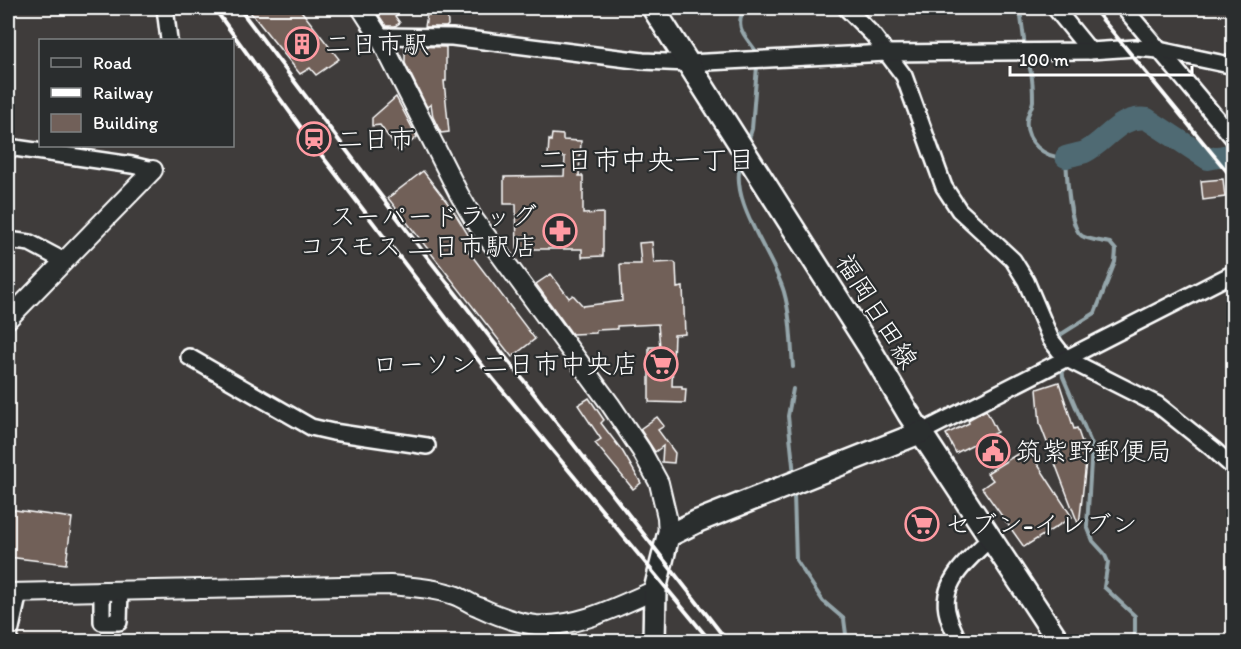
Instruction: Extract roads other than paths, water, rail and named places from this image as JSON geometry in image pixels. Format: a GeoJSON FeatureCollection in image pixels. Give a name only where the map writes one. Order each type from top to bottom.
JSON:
{"type":"FeatureCollection","features":[{"type":"Feature","properties":{"kind":"main road","name":"福岡日田線"},"geometry":{"type":"LineString","coordinates":[[653,8],[922,432],[1059,642]]}},
{"type":"Feature","properties":{"kind":"main road"},"geometry":{"type":"LineString","coordinates":[[654,642],[655,590],[668,536],[698,521],[922,432]]}},
{"type":"Feature","properties":{"kind":"street"},"geometry":{"type":"LineString","coordinates":[[165,8],[169,39]]}},
{"type":"Feature","properties":{"kind":"street"},"geometry":{"type":"LineString","coordinates":[[362,8],[379,36],[473,218],[610,404],[653,469],[663,500],[668,536]]}},
{"type":"Feature","properties":{"kind":"street"},"geometry":{"type":"LineString","coordinates":[[846,8],[873,35],[904,76],[944,187],[959,210],[1013,260],[1026,281],[1051,340],[1065,358],[1158,405],[1214,449],[1233,468]]}},
{"type":"Feature","properties":{"kind":"street"},"geometry":{"type":"LineString","coordinates":[[1055,8],[1090,51]]}},
{"type":"Feature","properties":{"kind":"street"},"geometry":{"type":"LineString","coordinates":[[1124,8],[1233,139]]}},
{"type":"Feature","properties":{"kind":"street"},"geometry":{"type":"LineString","coordinates":[[379,36],[452,37],[642,61],[688,63],[887,52],[1090,51],[1135,48],[1159,50],[1233,66]]}},
{"type":"Feature","properties":{"kind":"street"},"geometry":{"type":"LineString","coordinates":[[8,147],[132,165],[153,171],[8,319]]}},
{"type":"Feature","properties":{"kind":"street"},"geometry":{"type":"LineString","coordinates":[[8,240],[30,243],[64,261]]}},
{"type":"Feature","properties":{"kind":"street"},"geometry":{"type":"LineString","coordinates":[[922,432],[1233,273]]}},
{"type":"Feature","properties":{"kind":"street"},"geometry":{"type":"LineString","coordinates":[[189,357],[311,427],[427,446]]}},
{"type":"Feature","properties":{"kind":"street"},"geometry":{"type":"LineString","coordinates":[[959,642],[947,613],[951,585],[958,570],[992,537]]}},
{"type":"Feature","properties":{"kind":"street"},"geometry":{"type":"LineString","coordinates":[[8,642],[13,592],[356,584],[400,586],[455,595],[510,619],[536,625],[583,619],[655,590]]}},
{"type":"Feature","properties":{"kind":"waterway"},"geometry":{"type":"LineString","coordinates":[[744,8],[740,26],[755,50]]}},
{"type":"Feature","properties":{"kind":"waterway"},"geometry":{"type":"LineString","coordinates":[[1015,8],[1021,17],[1025,47]]}},
{"type":"Feature","properties":{"kind":"waterway"},"geometry":{"type":"LineString","coordinates":[[1026,54],[1032,76],[1032,104],[1027,119],[1032,142],[1044,152],[1066,157],[1069,199],[1077,231],[1082,236],[1110,243],[1116,250],[1115,262],[1095,313],[1060,335],[1061,344]]}},
{"type":"Feature","properties":{"kind":"waterway"},"geometry":{"type":"LineString","coordinates":[[748,142],[752,129],[757,66]]}},
{"type":"Feature","properties":{"kind":"waterway"},"geometry":{"type":"LineString","coordinates":[[1066,157],[1085,152],[1121,125],[1137,119],[1147,119],[1208,159],[1234,154]]}},
{"type":"Feature","properties":{"kind":"waterway"},"geometry":{"type":"LineString","coordinates":[[741,161],[739,177],[746,210],[784,292],[793,367]]}},
{"type":"Feature","properties":{"kind":"waterway"},"geometry":{"type":"LineString","coordinates":[[1062,366],[1063,377],[1092,445],[1087,526],[1093,541],[1104,553],[1108,562],[1104,587],[1135,616],[1135,634],[1131,642]]}},
{"type":"Feature","properties":{"kind":"waterway"},"geometry":{"type":"LineString","coordinates":[[793,389],[788,416],[794,475]]}},
{"type":"Feature","properties":{"kind":"waterway"},"geometry":{"type":"LineString","coordinates":[[794,494],[796,560],[823,601],[844,619],[847,642]]}},
{"type":"Feature","properties":{"kind":"railway"},"geometry":{"type":"LineString","coordinates":[[214,8],[316,148],[489,374],[711,642]]}},
{"type":"Feature","properties":{"kind":"railway"},"geometry":{"type":"LineString","coordinates":[[239,8],[421,249],[728,642]]}},
{"type":"Feature","properties":{"kind":"railway"},"geometry":{"type":"LineString","coordinates":[[1093,8],[1234,180]]}},
{"type":"Feature","properties":{"kind":"place","name":"二日市駅"},"geometry":{"type":"Point","coordinates":[302,44]}},
{"type":"Feature","properties":{"kind":"place","name":"二日市"},"geometry":{"type":"Point","coordinates":[314,139]}},
{"type":"Feature","properties":{"kind":"place","name":"スーパードラッグ コスモス 二日市駅店"},"geometry":{"type":"Point","coordinates":[560,231]}},
{"type":"Feature","properties":{"kind":"place","name":"ローソン 二日市中央店"},"geometry":{"type":"Point","coordinates":[661,364]}},
{"type":"Feature","properties":{"kind":"place","name":"筑紫野郵便局"},"geometry":{"type":"Point","coordinates":[993,451]}},
{"type":"Feature","properties":{"kind":"place","name":"セブン-イレブン"},"geometry":{"type":"Point","coordinates":[922,524]}},
{"type":"Feature","properties":{"kind":"district","name":"二日市中央一丁目"},"geometry":{"type":"Point","coordinates":[647,159]}}]}
